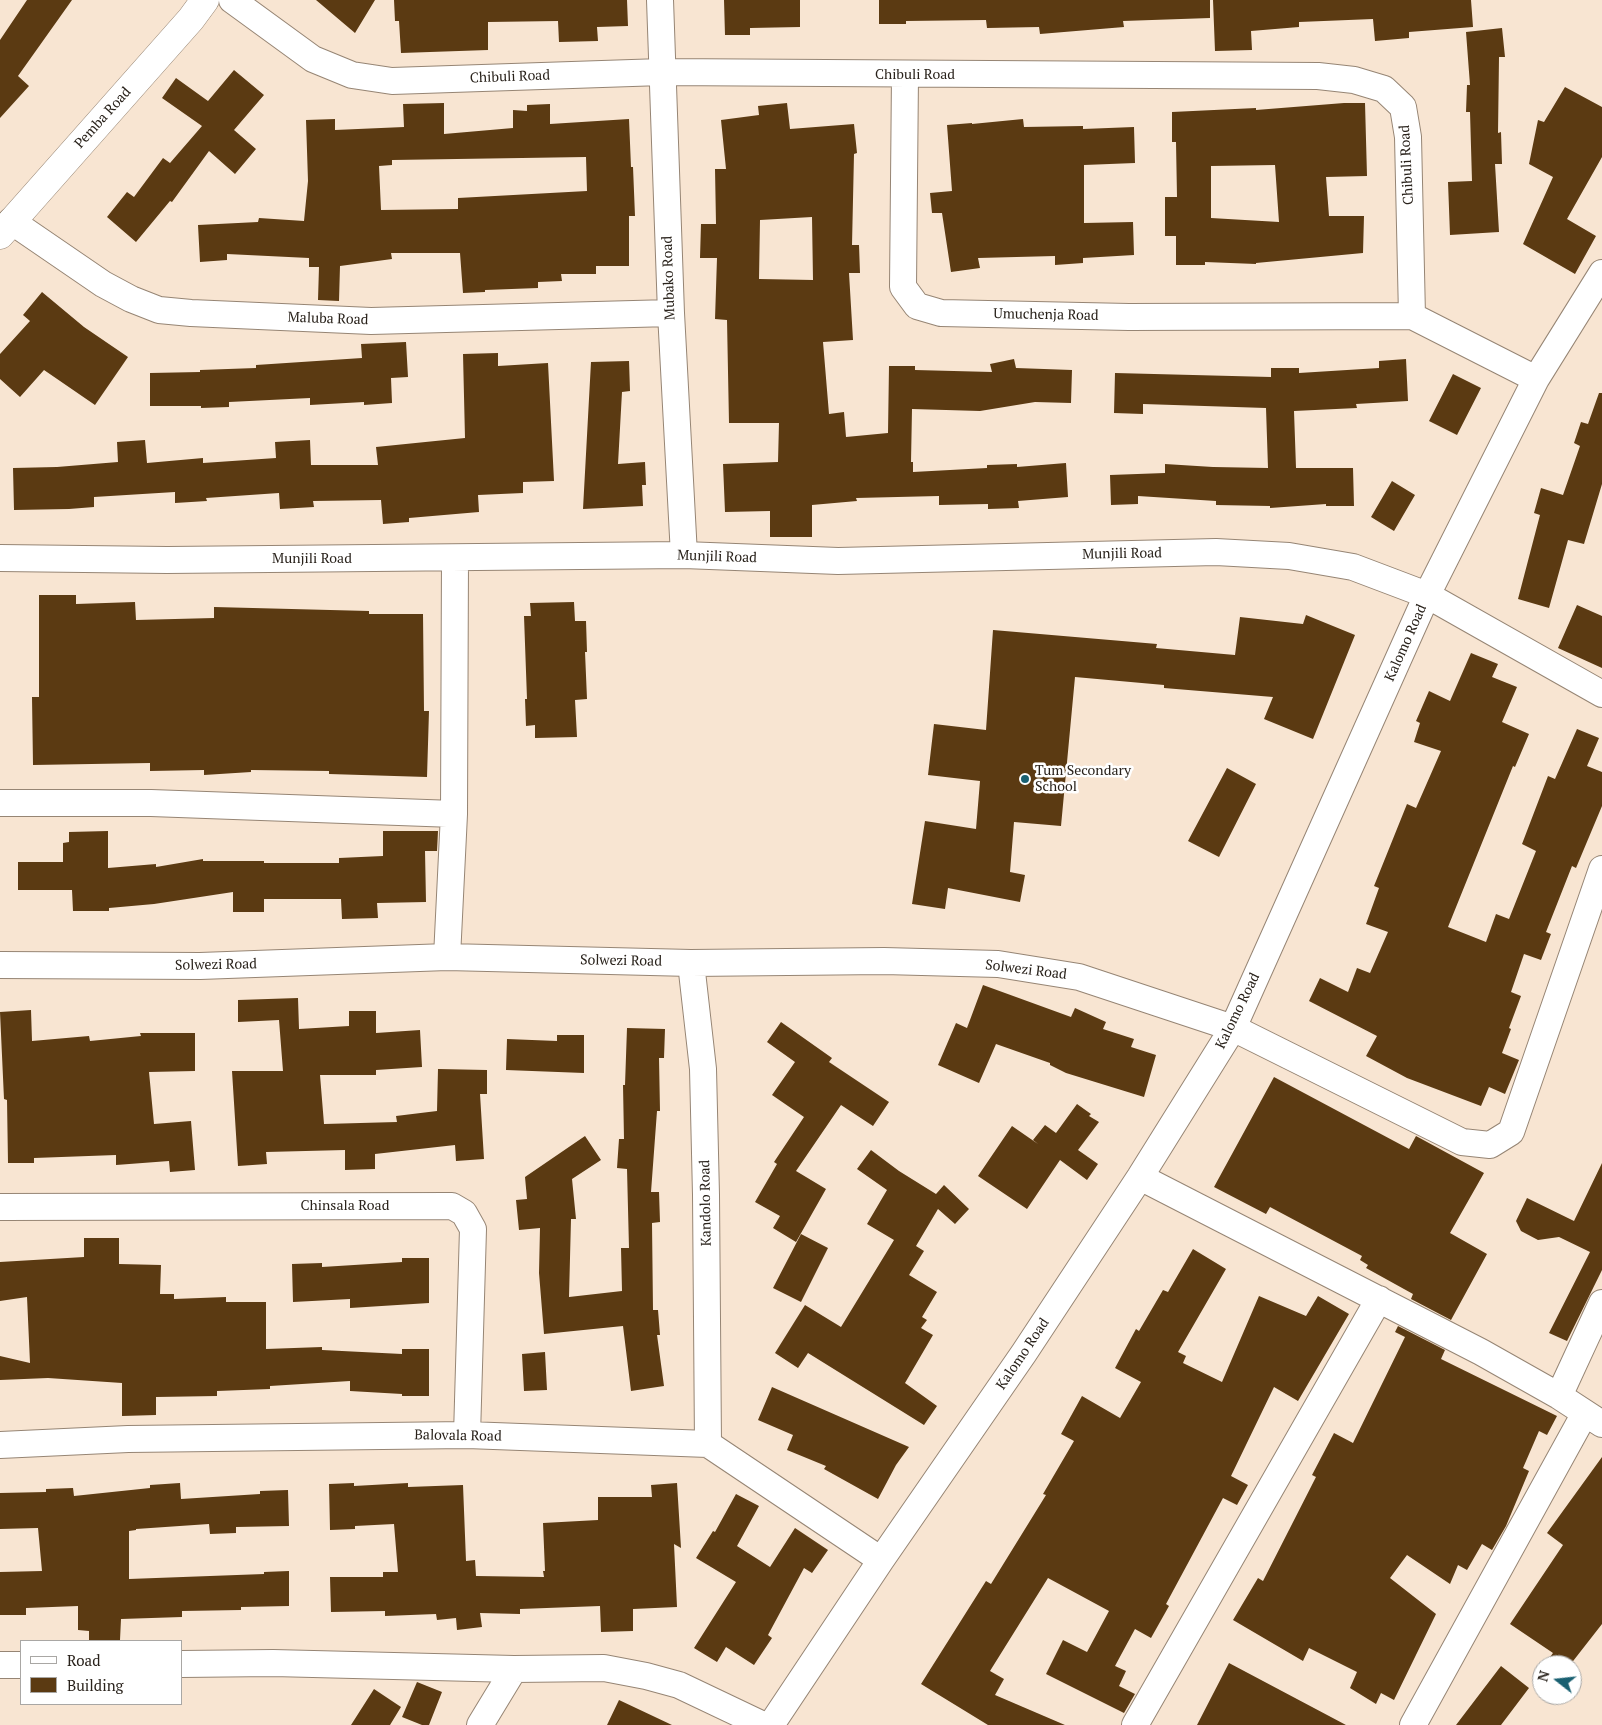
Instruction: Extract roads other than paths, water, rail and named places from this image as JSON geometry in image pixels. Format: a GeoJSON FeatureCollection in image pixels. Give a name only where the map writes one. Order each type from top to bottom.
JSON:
{"type":"FeatureCollection","features":[{"type":"Feature","properties":{"kind":"street","name":"Pemba Road"},"geometry":{"type":"LineString","coordinates":[[6,228],[205,0]]}},
{"type":"Feature","properties":{"kind":"street","name":"Chibuli Road"},"geometry":{"type":"LineString","coordinates":[[232,0],[313,59],[352,75],[392,81],[662,72],[905,75],[1318,76],[1354,80],[1384,89],[1402,107],[1408,137],[1412,316]]}},
{"type":"Feature","properties":{"kind":"street","name":"Mubako Road"},"geometry":{"type":"LineString","coordinates":[[660,0],[670,313],[684,556]]}},
{"type":"Feature","properties":{"kind":"street","name":"Umuchenja Road"},"geometry":{"type":"LineString","coordinates":[[905,75],[904,287],[917,306],[941,313],[1129,317],[1412,316]]}},
{"type":"Feature","properties":{"kind":"street","name":"Maluba Road"},"geometry":{"type":"LineString","coordinates":[[6,228],[103,284],[131,299],[159,310],[371,321],[670,313]]}},
{"type":"Feature","properties":{"kind":"street","name":"Kalomo Road"},"geometry":{"type":"LineString","coordinates":[[771,1725],[881,1560],[1024,1353],[1140,1177],[1233,1028],[1427,595],[1536,378],[1602,273]]}},
{"type":"Feature","properties":{"kind":"street"},"geometry":{"type":"LineString","coordinates":[[1412,316],[1536,378]]}},
{"type":"Feature","properties":{"kind":"street","name":"Munjili Road"},"geometry":{"type":"LineString","coordinates":[[0,558],[157,560],[684,556],[838,560],[1216,552],[1289,556],[1352,567],[1427,595],[1602,694]]}},
{"type":"Feature","properties":{"kind":"street"},"geometry":{"type":"LineString","coordinates":[[447,957],[454,814],[455,558]]}},
{"type":"Feature","properties":{"kind":"street"},"geometry":{"type":"LineString","coordinates":[[0,803],[151,803],[454,814]]}},
{"type":"Feature","properties":{"kind":"street","name":"Solwezi Road"},"geometry":{"type":"LineString","coordinates":[[0,965],[200,966],[447,957],[691,962],[884,961],[998,964],[1079,977],[1233,1028],[1462,1142],[1490,1145],[1511,1132],[1602,869]]}},
{"type":"Feature","properties":{"kind":"street","name":"Kandolo Road"},"geometry":{"type":"LineString","coordinates":[[691,962],[703,1069],[708,1444]]}},
{"type":"Feature","properties":{"kind":"street"},"geometry":{"type":"LineString","coordinates":[[1140,1177],[1481,1352],[1559,1396],[1593,1418],[1413,1725]]}},
{"type":"Feature","properties":{"kind":"street","name":"Chinsala Road"},"geometry":{"type":"LineString","coordinates":[[0,1207],[452,1206],[464,1213],[473,1229],[467,1436]]}},
{"type":"Feature","properties":{"kind":"street"},"geometry":{"type":"LineString","coordinates":[[1135,1725],[1379,1299]]}},
{"type":"Feature","properties":{"kind":"street"},"geometry":{"type":"LineString","coordinates":[[1559,1396],[1602,1303]]}},
{"type":"Feature","properties":{"kind":"street","name":"Balovala Road"},"geometry":{"type":"LineString","coordinates":[[0,1445],[128,1438],[467,1436],[708,1444]]}},
{"type":"Feature","properties":{"kind":"street"},"geometry":{"type":"LineString","coordinates":[[708,1444],[881,1560]]}},
{"type":"Feature","properties":{"kind":"street"},"geometry":{"type":"LineString","coordinates":[[182,1664],[274,1663],[514,1669],[604,1668],[679,1685],[762,1725]]}},
{"type":"Feature","properties":{"kind":"street"},"geometry":{"type":"LineString","coordinates":[[0,1665],[20,1665]]}},
{"type":"Feature","properties":{"kind":"street"},"geometry":{"type":"LineString","coordinates":[[480,1725],[514,1669]]}},
{"type":"Feature","properties":{"kind":"place","name":"Tum Secondary School"},"geometry":{"type":"Point","coordinates":[1025,779]}}]}
